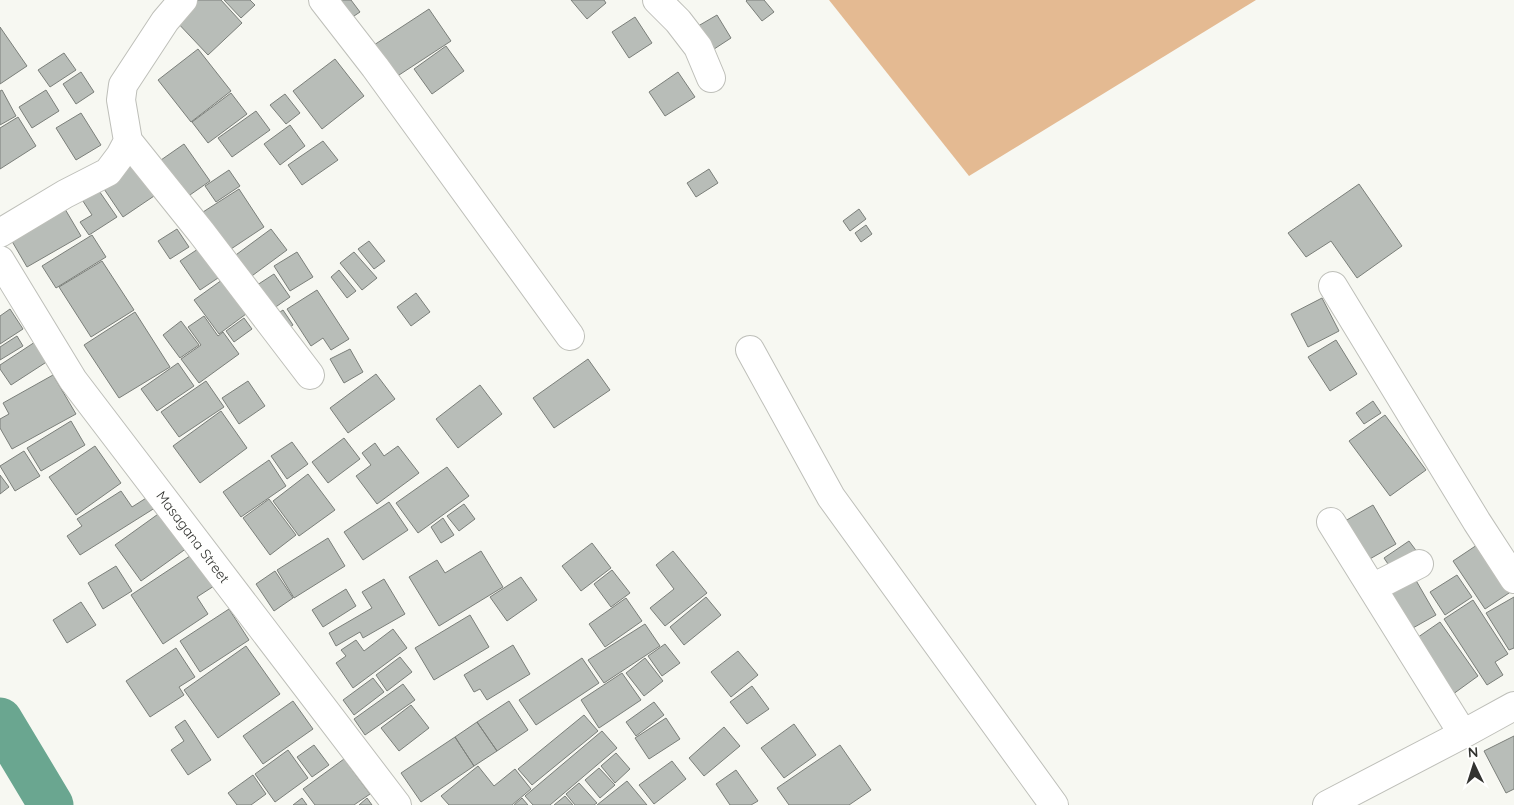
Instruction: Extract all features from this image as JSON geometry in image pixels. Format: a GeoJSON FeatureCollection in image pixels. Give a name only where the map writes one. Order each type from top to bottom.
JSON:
{"type":"FeatureCollection","features":[{"type":"Feature","properties":{"kind":"street"},"geometry":{"type":"LineString","coordinates":[[183,0],[165,21],[123,85],[121,100],[128,141],[201,232],[310,375]]}},
{"type":"Feature","properties":{"kind":"street"},"geometry":{"type":"LineString","coordinates":[[323,0],[375,67],[570,336]]}},
{"type":"Feature","properties":{"kind":"street"},"geometry":{"type":"LineString","coordinates":[[657,0],[678,20],[698,47],[711,78]]}},
{"type":"Feature","properties":{"kind":"street"},"geometry":{"type":"LineString","coordinates":[[0,233],[65,194],[108,172],[128,141]]}},
{"type":"Feature","properties":{"kind":"street","name":"Masagana Street"},"geometry":{"type":"LineString","coordinates":[[0,260],[73,380],[398,805]]}},
{"type":"Feature","properties":{"kind":"street"},"geometry":{"type":"LineString","coordinates":[[1333,286],[1477,522],[1514,579]]}},
{"type":"Feature","properties":{"kind":"street"},"geometry":{"type":"LineString","coordinates":[[750,350],[831,497],[1054,805]]}},
{"type":"Feature","properties":{"kind":"street"},"geometry":{"type":"LineString","coordinates":[[1331,522],[1463,734]]}},
{"type":"Feature","properties":{"kind":"street"},"geometry":{"type":"LineString","coordinates":[[1372,588],[1420,564]]}},
{"type":"Feature","properties":{"kind":"street"},"geometry":{"type":"LineString","coordinates":[[1326,805],[1513,708]]}},
{"type":"Feature","properties":{"kind":"shaded area"},"geometry":{"type":"Polygon","coordinates":[[[829,0],[1256,0],[969,176],[829,0]]]}},
{"type":"Feature","properties":{"kind":"building"},"geometry":{"type":"Polygon","coordinates":[[[185,0],[221,0],[242,23],[208,55],[174,19],[185,0]]]}},
{"type":"Feature","properties":{"kind":"building"},"geometry":{"type":"Polygon","coordinates":[[[224,0],[250,0],[255,5],[241,18],[224,0]]]}},
{"type":"Feature","properties":{"kind":"building"},"geometry":{"type":"Polygon","coordinates":[[[342,0],[351,0],[360,12],[348,20],[337,4],[342,0]]]}},
{"type":"Feature","properties":{"kind":"building"},"geometry":{"type":"Polygon","coordinates":[[[571,0],[604,0],[606,3],[587,19],[571,0]]]}},
{"type":"Feature","properties":{"kind":"building"},"geometry":{"type":"Polygon","coordinates":[[[747,0],[764,0],[774,12],[762,21],[747,0]]]}},
{"type":"Feature","properties":{"kind":"building"},"geometry":{"type":"Polygon","coordinates":[[[429,9],[451,41],[396,77],[374,45],[429,9]]]}},
{"type":"Feature","properties":{"kind":"building"},"geometry":{"type":"Polygon","coordinates":[[[717,15],[731,38],[708,53],[693,29],[717,15]]]}},
{"type":"Feature","properties":{"kind":"building"},"geometry":{"type":"Polygon","coordinates":[[[635,17],[652,43],[629,58],[612,32],[635,17]]]}},
{"type":"Feature","properties":{"kind":"building"},"geometry":{"type":"Polygon","coordinates":[[[0,27],[27,66],[0,84],[0,27]]]}},
{"type":"Feature","properties":{"kind":"building"},"geometry":{"type":"Polygon","coordinates":[[[446,46],[464,71],[432,94],[414,69],[446,46]]]}},
{"type":"Feature","properties":{"kind":"building"},"geometry":{"type":"Polygon","coordinates":[[[198,49],[231,91],[191,122],[158,80],[198,49]]]}},
{"type":"Feature","properties":{"kind":"building"},"geometry":{"type":"Polygon","coordinates":[[[64,53],[76,70],[50,87],[38,70],[64,53]]]}},
{"type":"Feature","properties":{"kind":"building"},"geometry":{"type":"Polygon","coordinates":[[[335,59],[364,96],[322,129],[293,91],[335,59]]]}},
{"type":"Feature","properties":{"kind":"building"},"geometry":{"type":"Polygon","coordinates":[[[81,72],[94,92],[76,104],[63,84],[81,72]]]}},
{"type":"Feature","properties":{"kind":"building"},"geometry":{"type":"Polygon","coordinates":[[[678,72],[695,97],[665,116],[649,92],[678,72]]]}},
{"type":"Feature","properties":{"kind":"building"},"geometry":{"type":"Polygon","coordinates":[[[2,90],[16,116],[0,125],[0,91],[2,90]]]}},
{"type":"Feature","properties":{"kind":"building"},"geometry":{"type":"Polygon","coordinates":[[[46,90],[59,111],[32,128],[19,107],[46,90]]]}},
{"type":"Feature","properties":{"kind":"building"},"geometry":{"type":"Polygon","coordinates":[[[231,93],[247,114],[208,143],[192,122],[231,93]]]}},
{"type":"Feature","properties":{"kind":"building"},"geometry":{"type":"Polygon","coordinates":[[[285,94],[300,113],[286,124],[270,105],[285,94]]]}},
{"type":"Feature","properties":{"kind":"building"},"geometry":{"type":"Polygon","coordinates":[[[256,111],[270,130],[232,157],[218,138],[256,111]]]}},
{"type":"Feature","properties":{"kind":"building"},"geometry":{"type":"Polygon","coordinates":[[[81,113],[101,145],[76,160],[56,128],[81,113]]]}},
{"type":"Feature","properties":{"kind":"building"},"geometry":{"type":"Polygon","coordinates":[[[18,117],[36,146],[0,169],[0,128],[18,117]]]}},
{"type":"Feature","properties":{"kind":"building"},"geometry":{"type":"Polygon","coordinates":[[[290,125],[305,146],[280,165],[264,144],[290,125]]]}},
{"type":"Feature","properties":{"kind":"building"},"geometry":{"type":"Polygon","coordinates":[[[323,141],[338,160],[302,185],[288,165],[323,141]]]}},
{"type":"Feature","properties":{"kind":"building"},"geometry":{"type":"Polygon","coordinates":[[[184,144],[210,181],[187,197],[161,160],[184,144]]]}},
{"type":"Feature","properties":{"kind":"building"},"geometry":{"type":"Polygon","coordinates":[[[136,163],[157,194],[123,217],[102,186],[136,163]]]}},
{"type":"Feature","properties":{"kind":"building"},"geometry":{"type":"Polygon","coordinates":[[[709,169],[718,183],[696,197],[687,183],[709,169]]]}},
{"type":"Feature","properties":{"kind":"building"},"geometry":{"type":"Polygon","coordinates":[[[229,170],[240,186],[216,202],[205,186],[229,170]]]}},
{"type":"Feature","properties":{"kind":"building"},"geometry":{"type":"Polygon","coordinates":[[[1359,184],[1402,246],[1357,278],[1331,241],[1306,257],[1288,233],[1359,184]]]}},
{"type":"Feature","properties":{"kind":"building"},"geometry":{"type":"Polygon","coordinates":[[[95,185],[117,217],[89,235],[80,222],[92,215],[79,195],[95,185]]]}},
{"type":"Feature","properties":{"kind":"building"},"geometry":{"type":"Polygon","coordinates":[[[239,189],[264,227],[228,251],[203,212],[239,189]]]}},
{"type":"Feature","properties":{"kind":"building"},"geometry":{"type":"Polygon","coordinates":[[[59,199],[81,236],[27,267],[6,231],[59,199]]]}},
{"type":"Feature","properties":{"kind":"building"},"geometry":{"type":"Polygon","coordinates":[[[859,209],[866,219],[850,231],[843,221],[859,209]]]}},
{"type":"Feature","properties":{"kind":"building"},"geometry":{"type":"Polygon","coordinates":[[[866,225],[872,234],[861,242],[855,233],[866,225]]]}},
{"type":"Feature","properties":{"kind":"building"},"geometry":{"type":"Polygon","coordinates":[[[177,229],[189,247],[170,259],[158,241],[177,229]]]}},
{"type":"Feature","properties":{"kind":"building"},"geometry":{"type":"Polygon","coordinates":[[[271,229],[287,250],[245,281],[229,260],[271,229]]]}},
{"type":"Feature","properties":{"kind":"building"},"geometry":{"type":"Polygon","coordinates":[[[92,235],[106,257],[56,288],[42,266],[92,235]]]}},
{"type":"Feature","properties":{"kind":"building"},"geometry":{"type":"Polygon","coordinates":[[[369,241],[385,261],[374,269],[358,249],[369,241]]]}},
{"type":"Feature","properties":{"kind":"building"},"geometry":{"type":"Polygon","coordinates":[[[207,243],[227,272],[200,290],[180,261],[207,243]]]}},
{"type":"Feature","properties":{"kind":"building"},"geometry":{"type":"Polygon","coordinates":[[[297,252],[313,277],[290,291],[274,266],[297,252]]]}},
{"type":"Feature","properties":{"kind":"building"},"geometry":{"type":"Polygon","coordinates":[[[354,252],[377,278],[362,290],[340,263],[354,252]]]}},
{"type":"Feature","properties":{"kind":"building"},"geometry":{"type":"Polygon","coordinates":[[[102,261],[134,310],[91,337],[59,287],[102,261]]]}},
{"type":"Feature","properties":{"kind":"building"},"geometry":{"type":"Polygon","coordinates":[[[339,270],[356,291],[347,298],[331,277],[339,270]]]}},
{"type":"Feature","properties":{"kind":"building"},"geometry":{"type":"Polygon","coordinates":[[[274,274],[290,297],[267,313],[251,289],[274,274]]]}},
{"type":"Feature","properties":{"kind":"building"},"geometry":{"type":"Polygon","coordinates":[[[222,280],[246,314],[219,334],[194,300],[222,280]]]}},
{"type":"Feature","properties":{"kind":"building"},"geometry":{"type":"Polygon","coordinates":[[[317,290],[349,339],[331,350],[323,338],[311,346],[287,309],[317,290]]]}},
{"type":"Feature","properties":{"kind":"building"},"geometry":{"type":"Polygon","coordinates":[[[416,293],[430,312],[411,326],[397,307],[416,293]]]}},
{"type":"Feature","properties":{"kind":"building"},"geometry":{"type":"Polygon","coordinates":[[[1322,298],[1339,331],[1308,347],[1291,314],[1322,298]]]}},
{"type":"Feature","properties":{"kind":"building"},"geometry":{"type":"Polygon","coordinates":[[[10,309],[23,329],[0,344],[0,316],[10,309]]]}},
{"type":"Feature","properties":{"kind":"building"},"geometry":{"type":"Polygon","coordinates":[[[283,310],[293,325],[281,333],[271,318],[283,310]]]}},
{"type":"Feature","properties":{"kind":"building"},"geometry":{"type":"Polygon","coordinates":[[[135,312],[170,367],[119,398],[84,345],[135,312]]]}},
{"type":"Feature","properties":{"kind":"building"},"geometry":{"type":"Polygon","coordinates":[[[204,316],[218,336],[223,332],[239,354],[199,383],[181,359],[201,345],[188,327],[204,316]]]}},
{"type":"Feature","properties":{"kind":"building"},"geometry":{"type":"Polygon","coordinates":[[[244,318],[252,329],[234,342],[226,331],[244,318]]]}},
{"type":"Feature","properties":{"kind":"building"},"geometry":{"type":"Polygon","coordinates":[[[181,321],[199,345],[180,358],[163,335],[181,321]]]}},
{"type":"Feature","properties":{"kind":"building"},"geometry":{"type":"Polygon","coordinates":[[[17,336],[23,346],[0,360],[0,347],[17,336]]]}},
{"type":"Feature","properties":{"kind":"building"},"geometry":{"type":"Polygon","coordinates":[[[1336,340],[1357,374],[1330,391],[1308,357],[1336,340]]]}},
{"type":"Feature","properties":{"kind":"building"},"geometry":{"type":"Polygon","coordinates":[[[35,342],[48,361],[11,385],[0,369],[0,365],[35,342]]]}},
{"type":"Feature","properties":{"kind":"building"},"geometry":{"type":"Polygon","coordinates":[[[350,349],[363,372],[344,383],[330,359],[350,349]]]}},
{"type":"Feature","properties":{"kind":"building"},"geometry":{"type":"Polygon","coordinates":[[[588,359],[610,390],[554,428],[533,398],[588,359]]]}},
{"type":"Feature","properties":{"kind":"building"},"geometry":{"type":"Polygon","coordinates":[[[178,363],[194,386],[157,411],[141,389],[178,363]]]}},
{"type":"Feature","properties":{"kind":"building"},"geometry":{"type":"Polygon","coordinates":[[[376,374],[395,399],[348,433],[330,408],[376,374]]]}},
{"type":"Feature","properties":{"kind":"building"},"geometry":{"type":"Polygon","coordinates":[[[53,375],[76,414],[12,449],[0,428],[0,419],[9,414],[3,403],[53,375]]]}},
{"type":"Feature","properties":{"kind":"building"},"geometry":{"type":"Polygon","coordinates":[[[206,381],[224,407],[179,437],[161,412],[206,381]]]}},
{"type":"Feature","properties":{"kind":"building"},"geometry":{"type":"Polygon","coordinates":[[[248,381],[265,406],[239,424],[222,398],[248,381]]]}},
{"type":"Feature","properties":{"kind":"building"},"geometry":{"type":"Polygon","coordinates":[[[480,385],[502,414],[458,448],[436,419],[480,385]]]}},
{"type":"Feature","properties":{"kind":"building"},"geometry":{"type":"Polygon","coordinates":[[[1373,401],[1381,413],[1364,424],[1356,413],[1373,401]]]}},
{"type":"Feature","properties":{"kind":"building"},"geometry":{"type":"Polygon","coordinates":[[[221,411],[247,448],[200,483],[173,446],[221,411]]]}},
{"type":"Feature","properties":{"kind":"building"},"geometry":{"type":"Polygon","coordinates":[[[1385,415],[1426,470],[1390,496],[1349,441],[1385,415]]]}},
{"type":"Feature","properties":{"kind":"building"},"geometry":{"type":"Polygon","coordinates":[[[71,421],[85,445],[41,471],[27,448],[71,421]]]}},
{"type":"Feature","properties":{"kind":"building"},"geometry":{"type":"Polygon","coordinates":[[[344,438],[360,459],[328,483],[312,462],[344,438]]]}},
{"type":"Feature","properties":{"kind":"building"},"geometry":{"type":"Polygon","coordinates":[[[292,442],[308,464],[287,479],[271,456],[292,442]]]}},
{"type":"Feature","properties":{"kind":"building"},"geometry":{"type":"Polygon","coordinates":[[[375,443],[384,456],[398,446],[419,473],[377,504],[356,476],[371,465],[362,453],[375,443]]]}},
{"type":"Feature","properties":{"kind":"building"},"geometry":{"type":"Polygon","coordinates":[[[95,446],[121,483],[76,515],[49,477],[95,446]]]}},
{"type":"Feature","properties":{"kind":"building"},"geometry":{"type":"Polygon","coordinates":[[[24,451],[40,476],[15,491],[0,466],[24,451]]]}},
{"type":"Feature","properties":{"kind":"building"},"geometry":{"type":"Polygon","coordinates":[[[269,460],[286,486],[241,517],[223,492],[269,460]]]}},
{"type":"Feature","properties":{"kind":"building"},"geometry":{"type":"Polygon","coordinates":[[[447,467],[469,496],[418,533],[396,503],[447,467]]]}},
{"type":"Feature","properties":{"kind":"building"},"geometry":{"type":"Polygon","coordinates":[[[308,474],[335,510],[299,536],[273,501],[308,474]]]}},
{"type":"Feature","properties":{"kind":"building"},"geometry":{"type":"Polygon","coordinates":[[[0,475],[9,487],[0,494],[0,475]]]}},
{"type":"Feature","properties":{"kind":"building"},"geometry":{"type":"Polygon","coordinates":[[[121,491],[132,507],[151,495],[158,506],[80,555],[67,536],[82,526],[77,519],[121,491]]]}},
{"type":"Feature","properties":{"kind":"building"},"geometry":{"type":"Polygon","coordinates":[[[269,499],[296,535],[270,555],[243,518],[269,499]]]}},
{"type":"Feature","properties":{"kind":"building"},"geometry":{"type":"Polygon","coordinates":[[[389,502],[408,530],[363,560],[344,532],[389,502]]]}},
{"type":"Feature","properties":{"kind":"building"},"geometry":{"type":"Polygon","coordinates":[[[464,504],[475,519],[459,531],[447,516],[464,504]]]}},
{"type":"Feature","properties":{"kind":"building"},"geometry":{"type":"Polygon","coordinates":[[[1373,505],[1396,544],[1368,560],[1345,521],[1373,505]]]}},
{"type":"Feature","properties":{"kind":"building"},"geometry":{"type":"Polygon","coordinates":[[[161,512],[187,548],[141,581],[115,545],[161,512]]]}},
{"type":"Feature","properties":{"kind":"building"},"geometry":{"type":"Polygon","coordinates":[[[443,518],[454,535],[441,543],[431,527],[443,518]]]}},
{"type":"Feature","properties":{"kind":"building"},"geometry":{"type":"Polygon","coordinates":[[[328,538],[345,566],[294,598],[277,570],[328,538]]]}},
{"type":"Feature","properties":{"kind":"building"},"geometry":{"type":"Polygon","coordinates":[[[1409,541],[1418,553],[1392,570],[1384,558],[1409,541]]]}},
{"type":"Feature","properties":{"kind":"building"},"geometry":{"type":"Polygon","coordinates":[[[592,543],[611,568],[581,591],[562,566],[592,543]]]}},
{"type":"Feature","properties":{"kind":"building"},"geometry":{"type":"Polygon","coordinates":[[[1480,543],[1512,591],[1485,609],[1453,561],[1480,543]]]}},
{"type":"Feature","properties":{"kind":"building"},"geometry":{"type":"Polygon","coordinates":[[[481,551],[503,587],[439,626],[409,577],[437,560],[445,573],[481,551]]]}},
{"type":"Feature","properties":{"kind":"building"},"geometry":{"type":"Polygon","coordinates":[[[673,551],[707,593],[665,626],[650,608],[674,589],[656,565],[673,551]]]}},
{"type":"Feature","properties":{"kind":"building"},"geometry":{"type":"Polygon","coordinates":[[[193,554],[214,586],[197,597],[208,614],[163,644],[131,595],[193,554]]]}},
{"type":"Feature","properties":{"kind":"building"},"geometry":{"type":"Polygon","coordinates":[[[116,566],[132,591],[103,609],[88,583],[116,566]]]}},
{"type":"Feature","properties":{"kind":"building"},"geometry":{"type":"Polygon","coordinates":[[[612,570],[630,593],[611,607],[594,584],[612,570]]]}},
{"type":"Feature","properties":{"kind":"building"},"geometry":{"type":"Polygon","coordinates":[[[275,571],[293,598],[274,611],[256,584],[275,571]]]}},
{"type":"Feature","properties":{"kind":"building"},"geometry":{"type":"Polygon","coordinates":[[[1457,575],[1472,597],[1445,615],[1430,592],[1457,575]]]}},
{"type":"Feature","properties":{"kind":"building"},"geometry":{"type":"Polygon","coordinates":[[[521,577],[537,600],[507,621],[490,597],[521,577]]]}},
{"type":"Feature","properties":{"kind":"building"},"geometry":{"type":"Polygon","coordinates":[[[1414,577],[1436,615],[1404,633],[1383,595],[1414,577]]]}},
{"type":"Feature","properties":{"kind":"building"},"geometry":{"type":"Polygon","coordinates":[[[384,579],[405,614],[363,638],[360,632],[336,646],[329,633],[372,608],[362,592],[384,579]]]}},
{"type":"Feature","properties":{"kind":"building"},"geometry":{"type":"Polygon","coordinates":[[[346,589],[356,606],[323,627],[312,610],[346,589]]]}},
{"type":"Feature","properties":{"kind":"building"},"geometry":{"type":"Polygon","coordinates":[[[706,597],[721,615],[684,645],[670,627],[706,597]]]}},
{"type":"Feature","properties":{"kind":"building"},"geometry":{"type":"Polygon","coordinates":[[[1514,597],[1514,648],[1509,650],[1486,613],[1514,597]]]}},
{"type":"Feature","properties":{"kind":"building"},"geometry":{"type":"Polygon","coordinates":[[[626,598],[642,621],[605,647],[589,624],[626,598]]]}},
{"type":"Feature","properties":{"kind":"building"},"geometry":{"type":"Polygon","coordinates":[[[1473,600],[1508,654],[1495,662],[1503,675],[1487,685],[1444,619],[1473,600]]]}},
{"type":"Feature","properties":{"kind":"building"},"geometry":{"type":"Polygon","coordinates":[[[81,602],[96,625],[67,643],[53,620],[81,602]]]}},
{"type":"Feature","properties":{"kind":"building"},"geometry":{"type":"Polygon","coordinates":[[[229,609],[249,640],[200,672],[180,641],[229,609]]]}},
{"type":"Feature","properties":{"kind":"building"},"geometry":{"type":"Polygon","coordinates":[[[470,615],[489,647],[434,680],[415,648],[470,615]]]}},
{"type":"Feature","properties":{"kind":"building"},"geometry":{"type":"Polygon","coordinates":[[[1440,622],[1478,676],[1449,697],[1411,642],[1440,622]]]}},
{"type":"Feature","properties":{"kind":"building"},"geometry":{"type":"Polygon","coordinates":[[[645,624],[660,646],[604,683],[588,660],[645,624]]]}},
{"type":"Feature","properties":{"kind":"building"},"geometry":{"type":"Polygon","coordinates":[[[393,629],[407,648],[353,688],[336,663],[346,656],[341,650],[356,640],[364,651],[393,629]]]}},
{"type":"Feature","properties":{"kind":"building"},"geometry":{"type":"Polygon","coordinates":[[[665,644],[680,663],[662,676],[648,656],[665,644]]]}},
{"type":"Feature","properties":{"kind":"building"},"geometry":{"type":"Polygon","coordinates":[[[513,645],[530,674],[487,700],[480,689],[474,692],[464,675],[513,645]]]}},
{"type":"Feature","properties":{"kind":"building"},"geometry":{"type":"Polygon","coordinates":[[[246,646],[280,694],[218,738],[184,690],[246,646]]]}},
{"type":"Feature","properties":{"kind":"building"},"geometry":{"type":"Polygon","coordinates":[[[176,648],[195,677],[179,687],[184,695],[150,717],[126,681],[176,648]]]}},
{"type":"Feature","properties":{"kind":"building"},"geometry":{"type":"Polygon","coordinates":[[[738,651],[758,675],[731,697],[711,672],[738,651]]]}},
{"type":"Feature","properties":{"kind":"building"},"geometry":{"type":"Polygon","coordinates":[[[400,657],[412,672],[387,691],[376,675],[400,657]]]}},
{"type":"Feature","properties":{"kind":"building"},"geometry":{"type":"Polygon","coordinates":[[[582,658],[599,683],[536,725],[519,700],[582,658]]]}},
{"type":"Feature","properties":{"kind":"building"},"geometry":{"type":"Polygon","coordinates":[[[645,658],[663,681],[644,696],[626,673],[645,658]]]}},
{"type":"Feature","properties":{"kind":"building"},"geometry":{"type":"Polygon","coordinates":[[[622,673],[641,700],[599,728],[581,700],[622,673]]]}},
{"type":"Feature","properties":{"kind":"building"},"geometry":{"type":"Polygon","coordinates":[[[373,678],[384,692],[354,715],[343,700],[373,678]]]}},
{"type":"Feature","properties":{"kind":"building"},"geometry":{"type":"Polygon","coordinates":[[[403,684],[415,700],[365,735],[354,719],[403,684]]]}},
{"type":"Feature","properties":{"kind":"building"},"geometry":{"type":"Polygon","coordinates":[[[752,686],[769,709],[747,724],[730,702],[752,686]]]}},
{"type":"Feature","properties":{"kind":"building"},"geometry":{"type":"Polygon","coordinates":[[[293,701],[313,729],[263,764],[243,736],[293,701]]]}},
{"type":"Feature","properties":{"kind":"building"},"geometry":{"type":"Polygon","coordinates":[[[509,701],[528,730],[497,751],[477,722],[509,701]]]}},
{"type":"Feature","properties":{"kind":"building"},"geometry":{"type":"Polygon","coordinates":[[[654,702],[664,715],[636,736],[626,722],[654,702]]]}},
{"type":"Feature","properties":{"kind":"building"},"geometry":{"type":"Polygon","coordinates":[[[411,705],[429,728],[399,751],[381,728],[411,705]]]}},
{"type":"Feature","properties":{"kind":"building"},"geometry":{"type":"Polygon","coordinates":[[[584,715],[598,731],[532,785],[518,769],[584,715]]]}},
{"type":"Feature","properties":{"kind":"building"},"geometry":{"type":"Polygon","coordinates":[[[666,718],[680,739],[649,759],[635,738],[666,718]]]}},
{"type":"Feature","properties":{"kind":"building"},"geometry":{"type":"Polygon","coordinates":[[[185,720],[211,760],[188,775],[171,750],[184,741],[175,727],[185,720]]]}},
{"type":"Feature","properties":{"kind":"building"},"geometry":{"type":"Polygon","coordinates":[[[477,722],[497,751],[474,766],[455,737],[477,722]]]}},
{"type":"Feature","properties":{"kind":"building"},"geometry":{"type":"Polygon","coordinates":[[[794,724],[816,755],[784,778],[761,748],[794,724]]]}},
{"type":"Feature","properties":{"kind":"building"},"geometry":{"type":"Polygon","coordinates":[[[724,727],[740,746],[704,776],[689,758],[724,727]]]}},
{"type":"Feature","properties":{"kind":"building"},"geometry":{"type":"Polygon","coordinates":[[[602,731],[617,748],[550,805],[533,805],[525,796],[602,731]]]}},
{"type":"Feature","properties":{"kind":"building"},"geometry":{"type":"Polygon","coordinates":[[[1514,736],[1514,789],[1506,793],[1484,751],[1514,736]]]}},
{"type":"Feature","properties":{"kind":"building"},"geometry":{"type":"Polygon","coordinates":[[[455,737],[474,766],[421,802],[401,773],[455,737]]]}},
{"type":"Feature","properties":{"kind":"building"},"geometry":{"type":"Polygon","coordinates":[[[314,745],[329,765],[312,777],[297,757],[314,745]]]}},
{"type":"Feature","properties":{"kind":"building"},"geometry":{"type":"Polygon","coordinates":[[[840,745],[871,790],[849,805],[789,805],[777,788],[840,745]]]}},
{"type":"Feature","properties":{"kind":"building"},"geometry":{"type":"Polygon","coordinates":[[[288,750],[308,778],[275,802],[255,774],[288,750]]]}},
{"type":"Feature","properties":{"kind":"building"},"geometry":{"type":"Polygon","coordinates":[[[616,753],[630,769],[615,783],[601,766],[616,753]]]}},
{"type":"Feature","properties":{"kind":"building"},"geometry":{"type":"Polygon","coordinates":[[[344,759],[370,794],[354,805],[315,805],[303,789],[344,759]]]}},
{"type":"Feature","properties":{"kind":"building"},"geometry":{"type":"Polygon","coordinates":[[[672,761],[686,779],[654,804],[639,785],[672,761]]]}},
{"type":"Feature","properties":{"kind":"building"},"geometry":{"type":"Polygon","coordinates":[[[478,766],[494,786],[515,769],[531,789],[512,805],[449,805],[441,796],[478,766]]]}},
{"type":"Feature","properties":{"kind":"building"},"geometry":{"type":"Polygon","coordinates":[[[599,768],[615,785],[600,798],[585,780],[599,768]]]}},
{"type":"Feature","properties":{"kind":"building"},"geometry":{"type":"Polygon","coordinates":[[[736,770],[758,801],[751,805],[730,805],[716,784],[736,770]]]}},
{"type":"Feature","properties":{"kind":"building"},"geometry":{"type":"Polygon","coordinates":[[[253,775],[266,794],[251,805],[237,805],[228,793],[253,775]]]}},
{"type":"Feature","properties":{"kind":"building"},"geometry":{"type":"Polygon","coordinates":[[[627,781],[647,805],[597,805],[627,781]]]}},
{"type":"Feature","properties":{"kind":"building"},"geometry":{"type":"Polygon","coordinates":[[[579,783],[597,803],[594,805],[575,805],[566,794],[579,783]]]}},
{"type":"Feature","properties":{"kind":"building"},"geometry":{"type":"Polygon","coordinates":[[[565,796],[573,805],[554,805],[565,796]]]}},
{"type":"Feature","properties":{"kind":"building"},"geometry":{"type":"Polygon","coordinates":[[[302,798],[307,805],[293,805],[302,798]]]}},
{"type":"Feature","properties":{"kind":"building"},"geometry":{"type":"Polygon","coordinates":[[[367,798],[372,805],[359,805],[367,798]]]}},
{"type":"Feature","properties":{"kind":"building"},"geometry":{"type":"Polygon","coordinates":[[[522,798],[528,805],[514,805],[522,798]]]}},
{"type":"Feature","properties":{"kind":"waterway"},"geometry":{"type":"LineString","coordinates":[[0,720],[51,805]]}}]}
